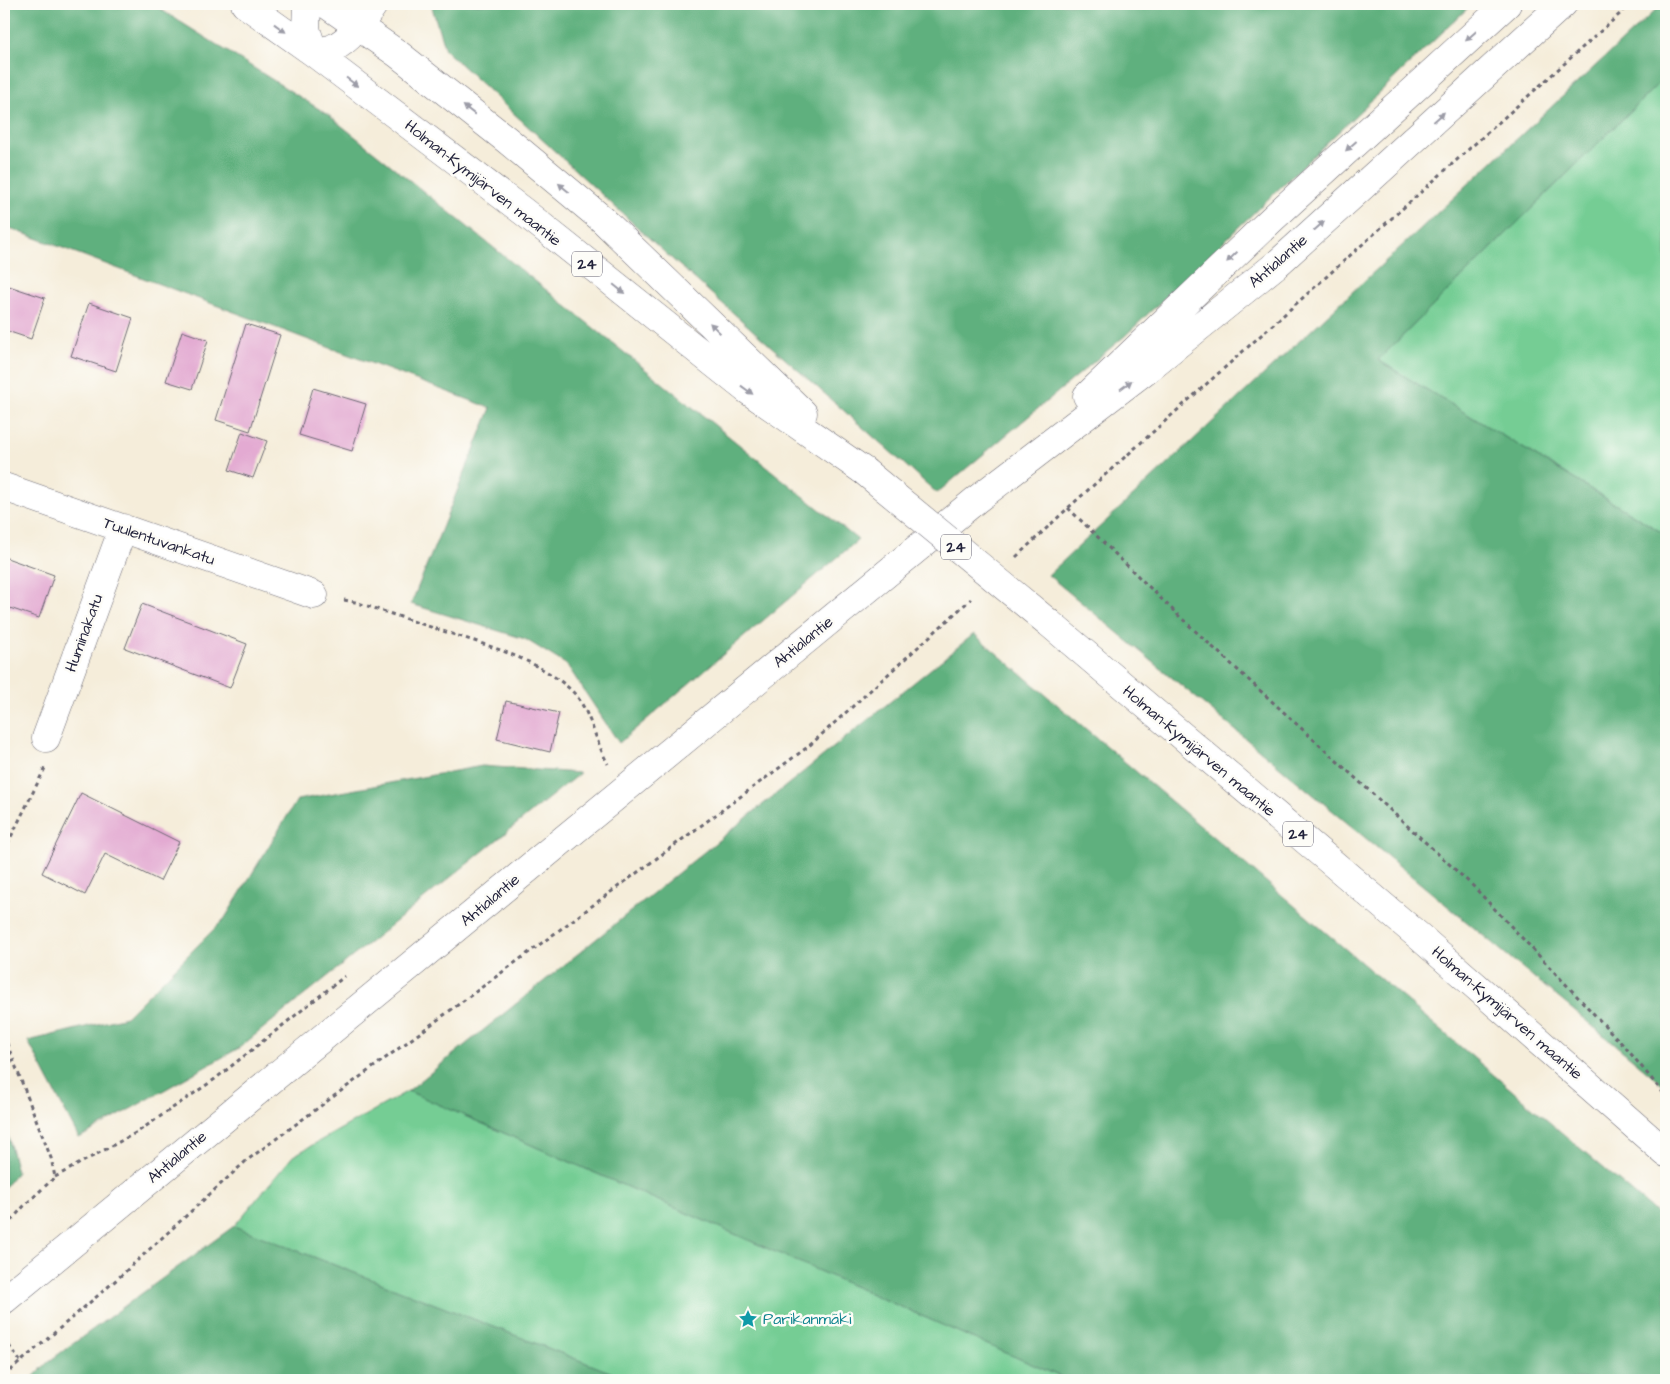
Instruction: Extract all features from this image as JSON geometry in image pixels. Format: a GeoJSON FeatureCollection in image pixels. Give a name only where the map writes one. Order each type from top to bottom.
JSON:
{"type":"FeatureCollection","features":[{"type":"Feature","properties":{"kind":"main road","name":"Holman–Kymijärven maantie"},"geometry":{"type":"LineString","coordinates":[[245,4],[314,53],[524,212],[746,390],[864,471]]}},
{"type":"Feature","properties":{"kind":"main road"},"geometry":{"type":"LineString","coordinates":[[307,4],[305,11],[306,29],[314,53],[333,48],[346,40],[359,27],[374,4]]}},
{"type":"Feature","properties":{"kind":"main road","name":"Holman–Kymijärven maantie"},"geometry":{"type":"LineString","coordinates":[[326,4],[398,54],[507,140],[602,220],[864,471],[1421,938],[1666,1153]]}},
{"type":"Feature","properties":{"kind":"main road","name":"Ahtialantie"},"geometry":{"type":"LineString","coordinates":[[976,500],[1271,220],[1507,4]]}},
{"type":"Feature","properties":{"kind":"main road","name":"Ahtialantie"},"geometry":{"type":"LineString","coordinates":[[4,1300],[976,500],[1146,370],[1277,264],[1564,4]]}},
{"type":"Feature","properties":{"kind":"main road","name":"Tuulentuvankatu"},"geometry":{"type":"LineString","coordinates":[[4,486],[314,595]]}},
{"type":"Feature","properties":{"kind":"main road","name":"Huminakatu"},"geometry":{"type":"LineString","coordinates":[[46,738],[123,528]]}},
{"type":"Feature","properties":{"kind":"path"},"geometry":{"type":"LineString","coordinates":[[1012,560],[1631,4]]}},
{"type":"Feature","properties":{"kind":"path"},"geometry":{"type":"LineString","coordinates":[[1068,508],[1178,616],[1473,886],[1626,1048],[1666,1096]]}},
{"type":"Feature","properties":{"kind":"path"},"geometry":{"type":"LineString","coordinates":[[4,1376],[116,1280],[246,1161],[809,746],[978,593]]}},
{"type":"Feature","properties":{"kind":"path"},"geometry":{"type":"LineString","coordinates":[[314,595],[355,602],[503,651],[550,674],[574,693],[588,716],[600,750],[622,790]]}},
{"type":"Feature","properties":{"kind":"path"},"geometry":{"type":"LineString","coordinates":[[4,851],[45,768],[46,738]]}},
{"type":"Feature","properties":{"kind":"path"},"geometry":{"type":"LineString","coordinates":[[4,1229],[24,1206],[55,1178],[139,1131],[215,1079],[346,975]]}},
{"type":"Feature","properties":{"kind":"path"},"geometry":{"type":"LineString","coordinates":[[4,1036],[51,1158],[55,1178]]}},
{"type":"Feature","properties":{"kind":"path"},"geometry":{"type":"LineString","coordinates":[[4,1339],[20,1361]]}},
{"type":"Feature","properties":{"kind":"green space"},"geometry":{"type":"Polygon","coordinates":[[[4,4],[152,4],[327,114],[858,540],[619,743],[567,665],[525,639],[411,604],[491,408],[4,226],[4,4]]]}},
{"type":"Feature","properties":{"kind":"green space"},"geometry":{"type":"Polygon","coordinates":[[[431,4],[1472,4],[1126,335],[937,493],[663,251],[445,50],[431,4]]]}},
{"type":"Feature","properties":{"kind":"green space"},"geometry":{"type":"Polygon","coordinates":[[[1662,4],[1666,4],[1666,76],[1378,360],[1666,535],[1666,1087],[1048,575],[1662,4]]]}},
{"type":"Feature","properties":{"kind":"green space"},"geometry":{"type":"Polygon","coordinates":[[[1666,76],[1666,535],[1378,360],[1666,76]]]}},
{"type":"Feature","properties":{"kind":"green space"},"geometry":{"type":"Polygon","coordinates":[[[974,634],[1666,1221],[1666,1380],[1068,1380],[408,1091],[974,634]]]}},
{"type":"Feature","properties":{"kind":"green space"},"geometry":{"type":"Polygon","coordinates":[[[482,766],[580,773],[239,1048],[79,1138],[28,1041],[126,1017],[225,918],[297,800],[482,766]]]}},
{"type":"Feature","properties":{"kind":"green space"},"geometry":{"type":"Polygon","coordinates":[[[408,1091],[1068,1380],[630,1380],[234,1226],[293,1156],[408,1091]]]}},
{"type":"Feature","properties":{"kind":"green space"},"geometry":{"type":"Polygon","coordinates":[[[4,1120],[17,1172],[4,1188],[4,1120]]]}},
{"type":"Feature","properties":{"kind":"green space"},"geometry":{"type":"Polygon","coordinates":[[[234,1226],[630,1380],[30,1380],[48,1362],[234,1226]]]}},
{"type":"Feature","properties":{"kind":"building"},"geometry":{"type":"Polygon","coordinates":[[[6,285],[45,298],[31,339],[4,330],[4,293],[6,285]]]}},
{"type":"Feature","properties":{"kind":"building"},"geometry":{"type":"Polygon","coordinates":[[[89,303],[133,318],[116,371],[71,356],[89,303]]]}},
{"type":"Feature","properties":{"kind":"building"},"geometry":{"type":"Polygon","coordinates":[[[246,324],[280,335],[250,431],[216,420],[246,324]]]}},
{"type":"Feature","properties":{"kind":"building"},"geometry":{"type":"Polygon","coordinates":[[[182,331],[208,340],[192,389],[166,381],[182,331]]]}},
{"type":"Feature","properties":{"kind":"building"},"geometry":{"type":"Polygon","coordinates":[[[313,388],[366,404],[352,451],[299,435],[313,388]]]}},
{"type":"Feature","properties":{"kind":"building"},"geometry":{"type":"Polygon","coordinates":[[[242,432],[267,441],[253,478],[229,470],[242,432]]]}},
{"type":"Feature","properties":{"kind":"building"},"geometry":{"type":"Polygon","coordinates":[[[4,557],[54,575],[39,618],[4,606],[4,557]]]}},
{"type":"Feature","properties":{"kind":"building"},"geometry":{"type":"Polygon","coordinates":[[[142,604],[247,644],[230,688],[125,648],[142,604]]]}},
{"type":"Feature","properties":{"kind":"building"},"geometry":{"type":"Polygon","coordinates":[[[506,701],[559,713],[550,752],[497,739],[506,701]]]}},
{"type":"Feature","properties":{"kind":"building"},"geometry":{"type":"Polygon","coordinates":[[[81,793],[179,842],[160,881],[105,854],[85,895],[42,873],[81,793]]]}},
{"type":"Feature","properties":{"kind":"place","name":"Parikanmäki"},"geometry":{"type":"Point","coordinates":[748,1319]}}]}
